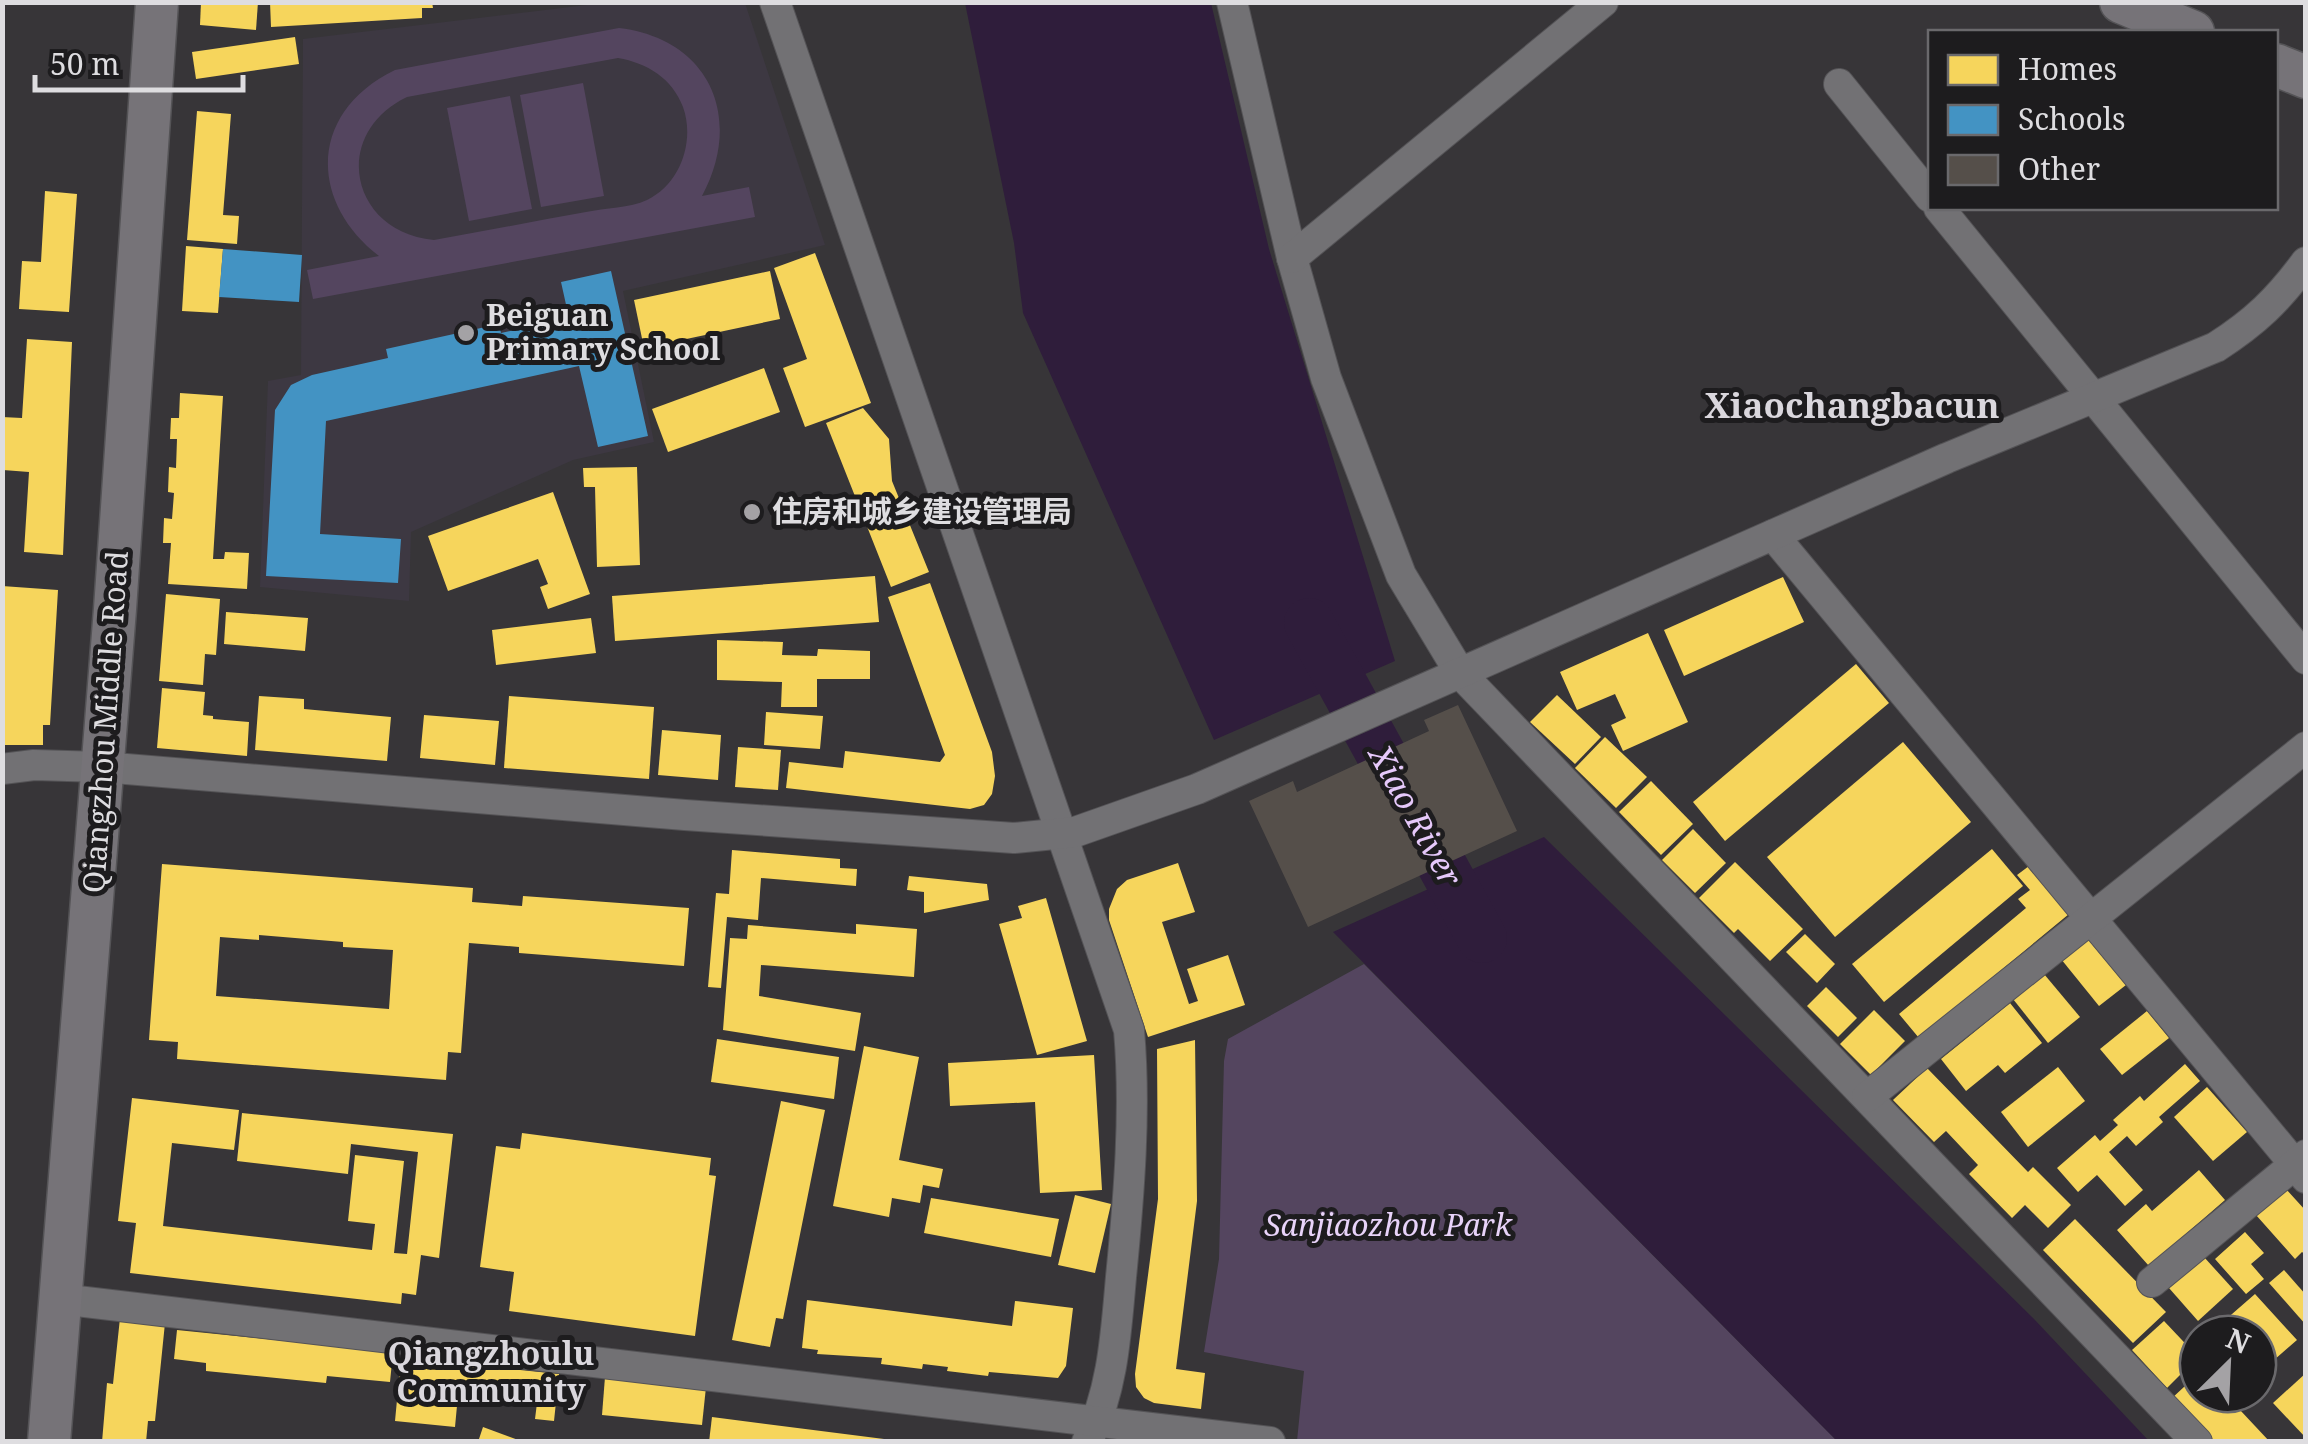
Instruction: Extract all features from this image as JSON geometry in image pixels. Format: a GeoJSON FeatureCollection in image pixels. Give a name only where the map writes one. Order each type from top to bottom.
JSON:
{"type":"FeatureCollection","features":[{"type":"Feature","properties":{"kind":"main road","name":"Qiangzhou Middle Road"},"geometry":{"type":"LineString","coordinates":[[48,1442],[60,1300],[136,2]]}},
{"type":"Feature","properties":{"kind":"main road","name":"Qiangzhou Middle Road"},"geometry":{"type":"LineString","coordinates":[[28,1442],[92,767],[157,2]]}},
{"type":"Feature","properties":{"kind":"main road"},"geometry":{"type":"LineString","coordinates":[[2121,2],[2188,30]]}},
{"type":"Feature","properties":{"kind":"main road"},"geometry":{"type":"LineString","coordinates":[[2278,66],[2306,77]]}},
{"type":"Feature","properties":{"kind":"street"},"geometry":{"type":"LineString","coordinates":[[775,2],[1129,1030],[1132,1066],[1123,1262],[1111,1366],[1092,1432]]}},
{"type":"Feature","properties":{"kind":"street"},"geometry":{"type":"LineString","coordinates":[[1232,2],[1292,258],[1326,378],[1401,575],[1451,677],[1867,1097],[2196,1442]]}},
{"type":"Feature","properties":{"kind":"street"},"geometry":{"type":"LineString","coordinates":[[1292,258],[1603,2]]}},
{"type":"Feature","properties":{"kind":"street"},"geometry":{"type":"LineString","coordinates":[[1839,84],[1928,195]]}},
{"type":"Feature","properties":{"kind":"street"},"geometry":{"type":"LineString","coordinates":[[1940,210],[2306,658]]}},
{"type":"Feature","properties":{"kind":"street"},"geometry":{"type":"LineString","coordinates":[[2,770],[34,765],[92,767],[1014,838],[1075,832],[1198,789],[1773,535],[2216,347],[2300,282]]}},
{"type":"Feature","properties":{"kind":"street"},"geometry":{"type":"LineString","coordinates":[[1773,535],[2090,918],[2302,1166],[2152,1282]]}},
{"type":"Feature","properties":{"kind":"street"},"geometry":{"type":"LineString","coordinates":[[1867,1097],[2306,746]]}},
{"type":"Feature","properties":{"kind":"street"},"geometry":{"type":"LineString","coordinates":[[60,1300],[1092,1432],[1270,1442]]}},
{"type":"Feature","properties":{"kind":"shaded area","name":"Beiguan Primary School"},"geometry":{"type":"Polygon","coordinates":[[[603,3],[745,3],[825,245],[623,291],[654,442],[573,460],[411,532],[409,601],[260,587],[268,381],[301,375],[303,39],[603,3]]]}},
{"type":"Feature","properties":{"kind":"shaded area"},"geometry":{"type":"Polygon","coordinates":[[[965,3],[1211,3],[1269,249],[1395,661],[1214,740],[1023,313],[1014,243],[965,3]]]}},
{"type":"Feature","properties":{"kind":"shaded area"},"geometry":{"type":"Polygon","coordinates":[[[1544,837],[2034,1319],[2149,1441],[1837,1441],[1333,932],[1544,837]]]}},
{"type":"Feature","properties":{"kind":"green space"},"geometry":{"type":"Polygon","coordinates":[[[619,28],[650,35],[676,48],[696,65],[710,87],[718,111],[720,138],[702,196],[749,187],[755,217],[313,299],[307,270],[379,256],[356,234],[339,209],[330,183],[328,157],[334,132],[347,108],[367,87],[395,70],[619,28]],[[618,58],[407,97],[383,113],[367,134],[360,156],[360,179],[368,201],[384,219],[406,233],[434,240],[647,200],[669,183],[682,160],[686,120],[678,97],[665,80],[618,58]]]}},
{"type":"Feature","properties":{"kind":"green space"},"geometry":{"type":"Polygon","coordinates":[[[583,83],[604,196],[541,207],[520,95],[583,83]]]}},
{"type":"Feature","properties":{"kind":"green space"},"geometry":{"type":"Polygon","coordinates":[[[510,96],[532,209],[469,221],[447,108],[510,96]]]}},
{"type":"Feature","properties":{"kind":"green space","name":"Sanjiaozhou Park"},"geometry":{"type":"Polygon","coordinates":[[[1364,964],[1837,1441],[1297,1441],[1304,1371],[1204,1352],[1219,1259],[1224,1061],[1228,1039],[1364,964]]]}},
{"type":"Feature","properties":{"kind":"building: Homes"},"geometry":{"type":"Polygon","coordinates":[[[201,2],[258,2],[256,30],[200,25],[201,2]]]}},
{"type":"Feature","properties":{"kind":"building: Homes"},"geometry":{"type":"Polygon","coordinates":[[[270,2],[432,2],[433,8],[422,8],[422,18],[271,27],[270,2]]]}},
{"type":"Feature","properties":{"kind":"building: Homes"},"geometry":{"type":"Polygon","coordinates":[[[295,37],[299,64],[196,79],[192,52],[295,37]]]}},
{"type":"Feature","properties":{"kind":"building: Homes"},"geometry":{"type":"Polygon","coordinates":[[[197,111],[231,114],[223,215],[239,216],[237,244],[187,240],[197,111]]]}},
{"type":"Feature","properties":{"kind":"building: Homes"},"geometry":{"type":"Polygon","coordinates":[[[45,191],[77,194],[69,312],[19,309],[22,261],[41,262],[45,191]]]}},
{"type":"Feature","properties":{"kind":"building: Homes"},"geometry":{"type":"Polygon","coordinates":[[[186,246],[223,249],[218,313],[182,311],[186,246]]]}},
{"type":"Feature","properties":{"kind":"building: Homes"},"geometry":{"type":"Polygon","coordinates":[[[815,253],[871,403],[805,427],[783,368],[807,359],[774,268],[815,253]]]}},
{"type":"Feature","properties":{"kind":"building: Homes"},"geometry":{"type":"Polygon","coordinates":[[[770,271],[780,319],[644,348],[634,300],[770,271]]]}},
{"type":"Feature","properties":{"kind":"building: Homes"},"geometry":{"type":"Polygon","coordinates":[[[27,339],[72,342],[63,555],[24,552],[29,472],[3,470],[2,417],[22,418],[27,339]]]}},
{"type":"Feature","properties":{"kind":"building: Homes"},"geometry":{"type":"Polygon","coordinates":[[[764,368],[780,412],[668,452],[652,409],[764,368]]]}},
{"type":"Feature","properties":{"kind":"building: Homes"},"geometry":{"type":"Polygon","coordinates":[[[180,393],[223,396],[213,559],[224,559],[225,552],[249,553],[247,589],[168,584],[171,543],[163,543],[164,518],[172,519],[174,493],[168,492],[169,467],[176,468],[177,439],[170,439],[171,418],[179,418],[180,393]]]}},
{"type":"Feature","properties":{"kind":"building: Homes"},"geometry":{"type":"Polygon","coordinates":[[[863,408],[889,439],[892,481],[929,572],[891,587],[826,423],[863,408]]]}},
{"type":"Feature","properties":{"kind":"building: Homes"},"geometry":{"type":"Polygon","coordinates":[[[637,467],[640,565],[597,567],[595,487],[584,487],[583,468],[637,467]]]}},
{"type":"Feature","properties":{"kind":"building: Homes"},"geometry":{"type":"Polygon","coordinates":[[[553,492],[590,594],[548,609],[540,587],[548,584],[538,559],[448,591],[428,536],[553,492]]]}},
{"type":"Feature","properties":{"kind":"building: Homes"},"geometry":{"type":"Polygon","coordinates":[[[875,576],[879,622],[615,641],[612,596],[875,576]]]}},
{"type":"Feature","properties":{"kind":"building: Homes"},"geometry":{"type":"Polygon","coordinates":[[[1783,577],[1804,622],[1684,676],[1664,630],[1783,577]]]}},
{"type":"Feature","properties":{"kind":"building: Homes"},"geometry":{"type":"Polygon","coordinates":[[[930,583],[992,752],[992,794],[984,805],[970,809],[786,788],[789,762],[843,768],[845,751],[940,762],[945,755],[888,597],[930,583]]]}},
{"type":"Feature","properties":{"kind":"building: Homes"},"geometry":{"type":"Polygon","coordinates":[[[2,586],[58,590],[50,725],[43,725],[43,745],[2,745],[2,586]]]}},
{"type":"Feature","properties":{"kind":"building: Homes"},"geometry":{"type":"Polygon","coordinates":[[[166,594],[220,599],[216,655],[205,654],[203,685],[159,681],[166,594]]]}},
{"type":"Feature","properties":{"kind":"building: Homes"},"geometry":{"type":"Polygon","coordinates":[[[226,612],[308,618],[305,651],[224,644],[226,612]]]}},
{"type":"Feature","properties":{"kind":"building: Homes"},"geometry":{"type":"Polygon","coordinates":[[[591,618],[596,653],[496,665],[492,630],[591,618]]]}},
{"type":"Feature","properties":{"kind":"building: Homes"},"geometry":{"type":"Polygon","coordinates":[[[1648,633],[1688,722],[1623,751],[1611,725],[1626,718],[1615,694],[1577,710],[1560,672],[1648,633]]]}},
{"type":"Feature","properties":{"kind":"building: Homes"},"geometry":{"type":"Polygon","coordinates":[[[717,640],[783,642],[782,655],[817,656],[818,649],[870,651],[870,679],[817,679],[817,707],[781,707],[782,682],[717,680],[717,640]]]}},
{"type":"Feature","properties":{"kind":"building: Homes"},"geometry":{"type":"Polygon","coordinates":[[[1856,664],[1889,703],[1725,841],[1693,802],[1856,664]]]}},
{"type":"Feature","properties":{"kind":"building: Homes"},"geometry":{"type":"Polygon","coordinates":[[[162,688],[205,692],[203,715],[249,722],[247,756],[157,748],[162,688]]]}},
{"type":"Feature","properties":{"kind":"building: Homes"},"geometry":{"type":"Polygon","coordinates":[[[1557,695],[1601,737],[1575,764],[1530,722],[1557,695]]]}},
{"type":"Feature","properties":{"kind":"building: Homes"},"geometry":{"type":"Polygon","coordinates":[[[259,696],[304,699],[304,709],[391,717],[387,761],[255,750],[259,696]]]}},
{"type":"Feature","properties":{"kind":"building: Homes"},"geometry":{"type":"Polygon","coordinates":[[[509,696],[654,707],[649,779],[504,768],[509,696]]]}},
{"type":"Feature","properties":{"kind":"building: Homes"},"geometry":{"type":"Polygon","coordinates":[[[766,712],[823,716],[820,749],[764,745],[766,712]]]}},
{"type":"Feature","properties":{"kind":"building: Homes"},"geometry":{"type":"Polygon","coordinates":[[[424,715],[499,721],[495,765],[420,758],[424,715]]]}},
{"type":"Feature","properties":{"kind":"building: Homes"},"geometry":{"type":"Polygon","coordinates":[[[662,730],[721,735],[718,780],[658,775],[662,730]]]}},
{"type":"Feature","properties":{"kind":"building: Homes"},"geometry":{"type":"Polygon","coordinates":[[[1605,737],[1647,777],[1616,808],[1575,768],[1605,737]]]}},
{"type":"Feature","properties":{"kind":"building: Homes"},"geometry":{"type":"Polygon","coordinates":[[[1903,742],[1971,822],[1835,937],[1767,857],[1903,742]]]}},
{"type":"Feature","properties":{"kind":"building: Homes"},"geometry":{"type":"Polygon","coordinates":[[[738,747],[781,750],[778,790],[735,787],[738,747]]]}},
{"type":"Feature","properties":{"kind":"building: Homes"},"geometry":{"type":"Polygon","coordinates":[[[1651,781],[1693,824],[1661,855],[1619,812],[1651,781]]]}},
{"type":"Feature","properties":{"kind":"building: Homes"},"geometry":{"type":"Polygon","coordinates":[[[1693,829],[1726,863],[1695,893],[1662,860],[1693,829]]]}},
{"type":"Feature","properties":{"kind":"building: Homes"},"geometry":{"type":"Polygon","coordinates":[[[1992,849],[2023,886],[1884,1002],[1852,964],[1992,849]]]}},
{"type":"Feature","properties":{"kind":"building: Homes"},"geometry":{"type":"Polygon","coordinates":[[[732,850],[840,859],[840,868],[857,869],[856,886],[761,878],[758,920],[727,917],[721,988],[708,987],[716,893],[729,894],[732,850]]]}},
{"type":"Feature","properties":{"kind":"building: Homes"},"geometry":{"type":"Polygon","coordinates":[[[1735,862],[1803,929],[1770,961],[1699,898],[1735,862]]]}},
{"type":"Feature","properties":{"kind":"building: Homes"},"geometry":{"type":"Polygon","coordinates":[[[1178,863],[1195,912],[1162,922],[1189,1004],[1198,1001],[1187,969],[1228,955],[1245,1005],[1148,1037],[1109,920],[1109,909],[1117,889],[1127,880],[1178,863]]]}},
{"type":"Feature","properties":{"kind":"building: Homes"},"geometry":{"type":"Polygon","coordinates":[[[162,864],[473,888],[472,902],[522,906],[523,896],[689,908],[684,966],[519,953],[519,947],[469,943],[461,1053],[448,1052],[446,1080],[177,1059],[178,1042],[149,1040],[162,864]],[[259,935],[259,940],[220,937],[216,996],[389,1009],[393,950],[343,947],[343,942],[259,935]]]}},
{"type":"Feature","properties":{"kind":"building: Homes"},"geometry":{"type":"Polygon","coordinates":[[[2029,866],[2069,914],[1919,1038],[1899,1014],[2026,908],[2018,899],[2030,890],[2017,875],[2029,866]]]}},
{"type":"Feature","properties":{"kind":"building: Homes"},"geometry":{"type":"Polygon","coordinates":[[[909,876],[987,884],[989,900],[924,913],[924,892],[907,890],[909,876]]]}},
{"type":"Feature","properties":{"kind":"building: Homes"},"geometry":{"type":"Polygon","coordinates":[[[1046,898],[1087,1041],[1037,1055],[999,924],[1022,918],[1018,906],[1046,898]]]}},
{"type":"Feature","properties":{"kind":"building: Homes"},"geometry":{"type":"Polygon","coordinates":[[[856,924],[917,929],[914,977],[761,965],[759,996],[861,1013],[855,1051],[723,1030],[730,938],[747,939],[748,925],[856,934],[856,924]]]}},
{"type":"Feature","properties":{"kind":"building: Homes"},"geometry":{"type":"Polygon","coordinates":[[[1805,934],[1835,964],[1817,983],[1786,952],[1805,934]]]}},
{"type":"Feature","properties":{"kind":"building: Homes"},"geometry":{"type":"Polygon","coordinates":[[[2087,938],[2126,985],[2099,1006],[2061,959],[2087,938]]]}},
{"type":"Feature","properties":{"kind":"building: Homes"},"geometry":{"type":"Polygon","coordinates":[[[2044,974],[2080,1017],[2048,1043],[2013,999],[2044,974]]]}},
{"type":"Feature","properties":{"kind":"building: Homes"},"geometry":{"type":"Polygon","coordinates":[[[1826,987],[1857,1018],[1838,1037],[1807,1006],[1826,987]]]}},
{"type":"Feature","properties":{"kind":"building: Homes"},"geometry":{"type":"Polygon","coordinates":[[[2010,1003],[2042,1043],[2005,1073],[1998,1065],[1966,1091],[1941,1059],[2010,1003]]]}},
{"type":"Feature","properties":{"kind":"building: Homes"},"geometry":{"type":"Polygon","coordinates":[[[1874,1010],[1905,1041],[1871,1075],[1840,1044],[1874,1010]]]}},
{"type":"Feature","properties":{"kind":"building: Homes"},"geometry":{"type":"Polygon","coordinates":[[[2147,1011],[2169,1038],[2122,1075],[2100,1049],[2147,1011]]]}},
{"type":"Feature","properties":{"kind":"building: Homes"},"geometry":{"type":"Polygon","coordinates":[[[717,1039],[839,1057],[834,1099],[711,1082],[717,1039]]]}},
{"type":"Feature","properties":{"kind":"building: Homes"},"geometry":{"type":"Polygon","coordinates":[[[1195,1040],[1197,1201],[1176,1369],[1205,1373],[1201,1409],[1154,1403],[1144,1398],[1136,1387],[1135,1374],[1158,1199],[1157,1049],[1195,1040]]]}},
{"type":"Feature","properties":{"kind":"building: Homes"},"geometry":{"type":"Polygon","coordinates":[[[864,1046],[919,1057],[899,1160],[943,1169],[939,1188],[923,1185],[920,1203],[892,1198],[889,1217],[833,1206],[864,1046]]]}},
{"type":"Feature","properties":{"kind":"building: Homes"},"geometry":{"type":"Polygon","coordinates":[[[1094,1055],[1102,1190],[1040,1193],[1035,1102],[950,1106],[948,1063],[1094,1055]]]}},
{"type":"Feature","properties":{"kind":"building: Homes"},"geometry":{"type":"Polygon","coordinates":[[[2185,1064],[2200,1081],[2159,1117],[2163,1122],[2136,1146],[2127,1136],[2109,1152],[2143,1190],[2125,1206],[2097,1175],[2078,1192],[2057,1168],[2095,1135],[2100,1141],[2118,1125],[2113,1120],[2140,1096],[2144,1101],[2185,1064]]]}},
{"type":"Feature","properties":{"kind":"building: Homes"},"geometry":{"type":"Polygon","coordinates":[[[2058,1067],[2085,1101],[2028,1147],[2001,1112],[2058,1067]]]}},
{"type":"Feature","properties":{"kind":"building: Homes"},"geometry":{"type":"Polygon","coordinates":[[[1927,1068],[2028,1172],[2033,1167],[2071,1205],[2048,1228],[2025,1205],[2012,1218],[1969,1174],[1978,1165],[1946,1131],[1934,1142],[1893,1100],[1927,1068]]]}},
{"type":"Feature","properties":{"kind":"building: Homes"},"geometry":{"type":"Polygon","coordinates":[[[2207,1087],[2247,1132],[2213,1161],[2174,1117],[2207,1087]]]}},
{"type":"Feature","properties":{"kind":"building: Homes"},"geometry":{"type":"Polygon","coordinates":[[[132,1098],[239,1110],[234,1150],[172,1143],[163,1226],[372,1250],[375,1224],[348,1221],[355,1155],[404,1161],[394,1253],[407,1254],[418,1152],[351,1144],[348,1174],[237,1161],[242,1113],[453,1134],[439,1258],[421,1255],[416,1295],[402,1293],[401,1304],[130,1273],[136,1223],[118,1221],[132,1098]]]}},
{"type":"Feature","properties":{"kind":"building: Homes"},"geometry":{"type":"Polygon","coordinates":[[[781,1101],[825,1110],[783,1319],[776,1318],[770,1347],[732,1340],[781,1101]]]}},
{"type":"Feature","properties":{"kind":"building: Homes"},"geometry":{"type":"Polygon","coordinates":[[[522,1133],[711,1158],[709,1175],[716,1176],[695,1336],[509,1311],[514,1272],[480,1267],[496,1146],[520,1149],[522,1133]]]}},
{"type":"Feature","properties":{"kind":"building: Homes"},"geometry":{"type":"Polygon","coordinates":[[[2199,1170],[2225,1200],[2149,1266],[2117,1230],[2146,1204],[2152,1211],[2199,1170]]]}},
{"type":"Feature","properties":{"kind":"building: Homes"},"geometry":{"type":"Polygon","coordinates":[[[2286,1189],[2306,1211],[2306,1255],[2302,1252],[2295,1259],[2256,1215],[2286,1189]]]}},
{"type":"Feature","properties":{"kind":"building: Homes"},"geometry":{"type":"Polygon","coordinates":[[[1075,1195],[1111,1204],[1095,1273],[1058,1265],[1075,1195]]]}},
{"type":"Feature","properties":{"kind":"building: Homes"},"geometry":{"type":"Polygon","coordinates":[[[931,1198],[1059,1219],[1051,1257],[924,1233],[931,1198]]]}},
{"type":"Feature","properties":{"kind":"building: Homes"},"geometry":{"type":"Polygon","coordinates":[[[2075,1219],[2166,1312],[2133,1343],[2043,1250],[2075,1219]]]}},
{"type":"Feature","properties":{"kind":"building: Homes"},"geometry":{"type":"Polygon","coordinates":[[[2245,1232],[2264,1253],[2251,1264],[2264,1279],[2246,1294],[2215,1259],[2245,1232]]]}},
{"type":"Feature","properties":{"kind":"building: Homes"},"geometry":{"type":"Polygon","coordinates":[[[2204,1257],[2233,1289],[2206,1314],[2192,1314],[2169,1288],[2204,1257]]]}},
{"type":"Feature","properties":{"kind":"building: Homes"},"geometry":{"type":"Polygon","coordinates":[[[2284,1270],[2306,1295],[2306,1325],[2269,1283],[2284,1270]]]}},
{"type":"Feature","properties":{"kind":"building: Homes"},"geometry":{"type":"Polygon","coordinates":[[[2255,1294],[2273,1314],[2232,1314],[2255,1294]]]}},
{"type":"Feature","properties":{"kind":"building: Homes"},"geometry":{"type":"Polygon","coordinates":[[[807,1300],[1012,1326],[1015,1301],[1073,1308],[1066,1366],[1058,1378],[989,1372],[988,1376],[923,1364],[922,1369],[881,1364],[882,1358],[817,1354],[818,1350],[802,1348],[807,1300]]]}},
{"type":"Feature","properties":{"kind":"building: Homes"},"geometry":{"type":"Polygon","coordinates":[[[120,1318],[165,1323],[155,1421],[148,1421],[146,1442],[102,1442],[107,1383],[113,1384],[120,1318]]]}},
{"type":"Feature","properties":{"kind":"building: Homes"},"geometry":{"type":"Polygon","coordinates":[[[2278,1319],[2297,1340],[2278,1357],[2278,1319]]]}},
{"type":"Feature","properties":{"kind":"building: Homes"},"geometry":{"type":"Polygon","coordinates":[[[2164,1321],[2178,1336],[2178,1377],[2167,1388],[2132,1350],[2164,1321]]]}},
{"type":"Feature","properties":{"kind":"building: Homes"},"geometry":{"type":"Polygon","coordinates":[[[177,1330],[393,1352],[390,1382],[327,1376],[326,1383],[206,1371],[206,1363],[174,1359],[177,1330]]]}},
{"type":"Feature","properties":{"kind":"building: Homes"},"geometry":{"type":"Polygon","coordinates":[[[401,1358],[559,1374],[554,1421],[535,1419],[537,1403],[458,1395],[455,1427],[395,1421],[401,1358]]]}},
{"type":"Feature","properties":{"kind":"building: Homes"},"geometry":{"type":"Polygon","coordinates":[[[2306,1373],[2306,1438],[2278,1408],[2278,1398],[2306,1373]]]}},
{"type":"Feature","properties":{"kind":"building: Homes"},"geometry":{"type":"Polygon","coordinates":[[[605,1377],[706,1387],[702,1425],[602,1415],[605,1377]]]}},
{"type":"Feature","properties":{"kind":"building: Homes"},"geometry":{"type":"Polygon","coordinates":[[[2185,1414],[2244,1414],[2270,1442],[2212,1442],[2185,1414]]]}},
{"type":"Feature","properties":{"kind":"building: Homes"},"geometry":{"type":"Polygon","coordinates":[[[712,1417],[884,1439],[709,1442],[712,1417]]]}},
{"type":"Feature","properties":{"kind":"building: Homes"},"geometry":{"type":"Polygon","coordinates":[[[483,1427],[521,1441],[521,1442],[478,1442],[483,1427]]]}},
{"type":"Feature","properties":{"kind":"building: Schools"},"geometry":{"type":"Polygon","coordinates":[[[223,249],[302,255],[299,302],[219,297],[223,249]]]}},
{"type":"Feature","properties":{"kind":"building: Schools"},"geometry":{"type":"Polygon","coordinates":[[[611,271],[648,436],[598,447],[579,366],[326,421],[320,534],[401,539],[398,583],[266,576],[275,410],[291,385],[312,375],[388,358],[386,349],[499,324],[501,333],[569,318],[561,282],[611,271]]]}},
{"type":"Feature","properties":{"kind":"building: Other"},"geometry":{"type":"Polygon","coordinates":[[[1458,705],[1517,831],[1308,927],[1249,801],[1293,781],[1297,792],[1429,731],[1424,720],[1458,705]]]}},
{"type":"Feature","properties":{"kind":"waterway","name":"Xiao River"},"geometry":{"type":"LineString","coordinates":[[1309,623],[1482,938]]}},
{"type":"Feature","properties":{"kind":"place","name":"Beiguan Primary School"},"geometry":{"type":"Point","coordinates":[466,333]}},
{"type":"Feature","properties":{"kind":"place","name":"住房和城乡建设管理局"},"geometry":{"type":"Point","coordinates":[752,512]}},
{"type":"Feature","properties":{"kind":"district","name":"Xiaochangbacun"},"geometry":{"type":"Point","coordinates":[1852,406]}},
{"type":"Feature","properties":{"kind":"district","name":"Qiangzhoulu Community"},"geometry":{"type":"Point","coordinates":[491,1372]}}]}
